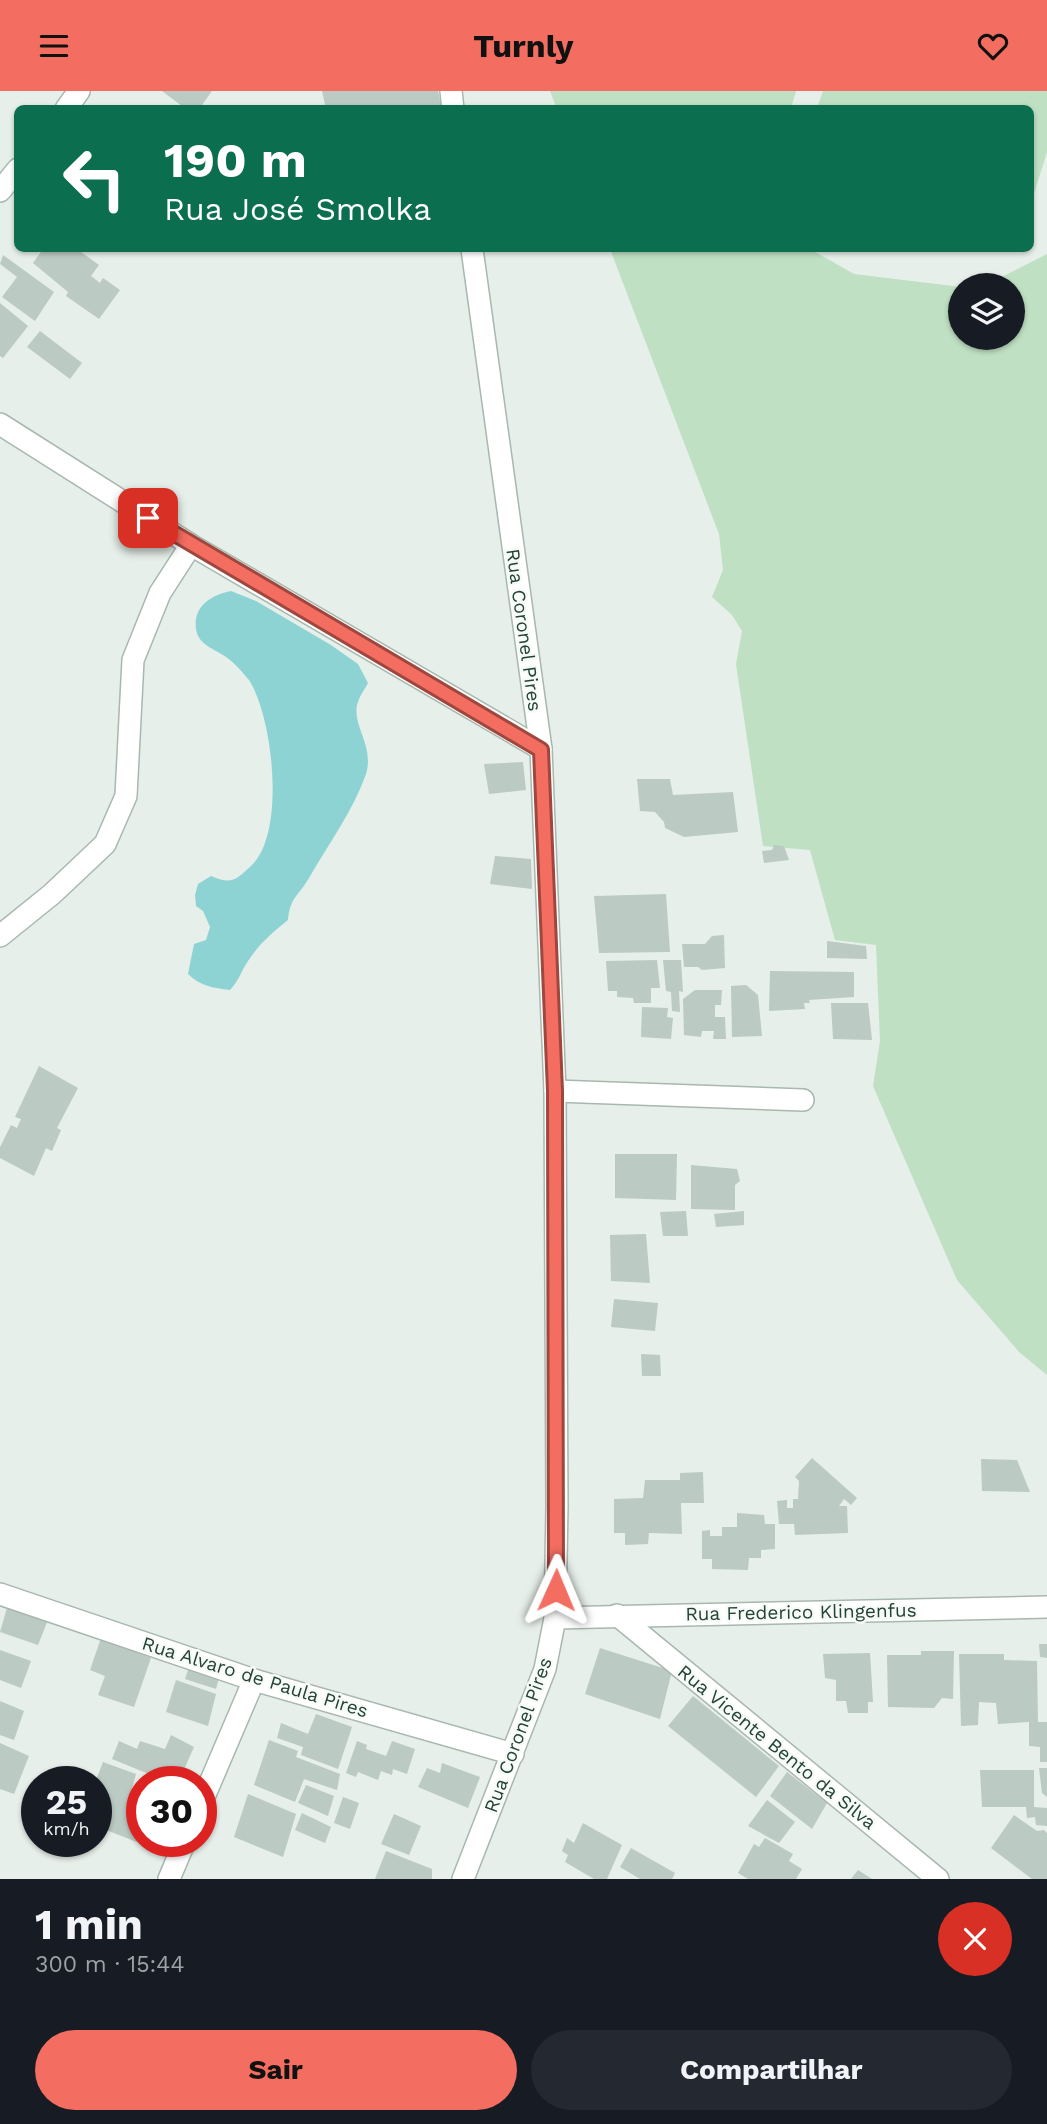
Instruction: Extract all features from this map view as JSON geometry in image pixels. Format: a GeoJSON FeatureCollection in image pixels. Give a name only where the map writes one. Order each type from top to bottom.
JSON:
{"type":"FeatureCollection","features":[{"type":"Feature","properties":{"kind":"street"},"geometry":{"type":"LineString","coordinates":[[68,105],[79,91]]}},
{"type":"Feature","properties":{"kind":"street"},"geometry":{"type":"LineString","coordinates":[[0,191],[14,174]]}},
{"type":"Feature","properties":{"kind":"street","name":"Rua Coronel Pires"},"geometry":{"type":"LineString","coordinates":[[463,1879],[545,1669],[555,1618],[557,1506],[555,1091],[541,750],[472,252]]}},
{"type":"Feature","properties":{"kind":"street"},"geometry":{"type":"LineString","coordinates":[[0,424],[191,545],[541,750]]}},
{"type":"Feature","properties":{"kind":"street"},"geometry":{"type":"LineString","coordinates":[[0,936],[52,894],[105,844],[125,796],[133,660],[160,593],[191,545]]}},
{"type":"Feature","properties":{"kind":"street"},"geometry":{"type":"LineString","coordinates":[[555,1091],[803,1100]]}},
{"type":"Feature","properties":{"kind":"street","name":"Rua Alvaro de Paula Pires"},"geometry":{"type":"LineString","coordinates":[[0,1594],[254,1680],[513,1755]]}},
{"type":"Feature","properties":{"kind":"street","name":"Rua Frederico Klingenfus"},"geometry":{"type":"LineString","coordinates":[[555,1618],[1047,1607]]}},
{"type":"Feature","properties":{"kind":"street","name":"Rua Vicente Bento da Silva"},"geometry":{"type":"LineString","coordinates":[[617,1615],[938,1879]]}},
{"type":"Feature","properties":{"kind":"street"},"geometry":{"type":"LineString","coordinates":[[217,1767],[254,1680]]}},
{"type":"Feature","properties":{"kind":"street"},"geometry":{"type":"LineString","coordinates":[[169,1879],[178,1857]]}},
{"type":"Feature","properties":{"kind":"green space"},"geometry":{"type":"Polygon","coordinates":[[[550,91],[796,91],[792,105],[555,105],[550,91]]]}},
{"type":"Feature","properties":{"kind":"green space"},"geometry":{"type":"Polygon","coordinates":[[[823,91],[1047,91],[1047,152],[1034,193],[1034,105],[818,105],[823,91]]]}},
{"type":"Feature","properties":{"kind":"green space"},"geometry":{"type":"Polygon","coordinates":[[[611,252],[815,252],[854,274],[948,285],[948,350],[1025,350],[1025,273],[1010,273],[1047,254],[1047,1375],[1019,1352],[957,1280],[873,1086],[880,1041],[876,945],[835,940],[810,850],[763,846],[736,664],[742,631],[732,615],[712,597],[723,570],[719,534],[611,252]]]}},
{"type":"Feature","properties":{"kind":"water"},"geometry":{"type":"Polygon","coordinates":[[[231,591],[256,601],[358,664],[368,683],[356,710],[368,763],[354,801],[293,902],[288,920],[256,950],[230,990],[207,986],[188,974],[194,944],[206,940],[210,927],[203,911],[196,906],[198,884],[211,876],[224,880],[233,879],[252,865],[263,849],[272,802],[269,746],[257,697],[241,671],[229,659],[203,643],[196,629],[200,608],[217,595],[231,591]]]}},
{"type":"Feature","properties":{"kind":"building"},"geometry":{"type":"Polygon","coordinates":[[[162,91],[212,91],[202,105],[181,105],[162,91]]]}},
{"type":"Feature","properties":{"kind":"building"},"geometry":{"type":"Polygon","coordinates":[[[322,91],[438,91],[441,105],[325,105],[322,91]]]}},
{"type":"Feature","properties":{"kind":"building"},"geometry":{"type":"Polygon","coordinates":[[[41,252],[81,252],[99,265],[91,276],[100,283],[103,278],[120,290],[99,319],[66,296],[68,292],[33,263],[41,252]]]}},
{"type":"Feature","properties":{"kind":"building"},"geometry":{"type":"Polygon","coordinates":[[[3,255],[54,292],[35,321],[2,297],[17,277],[0,264],[3,255]]]}},
{"type":"Feature","properties":{"kind":"building"},"geometry":{"type":"Polygon","coordinates":[[[0,303],[28,326],[3,358],[0,356],[0,303]]]}},
{"type":"Feature","properties":{"kind":"building"},"geometry":{"type":"Polygon","coordinates":[[[40,331],[82,363],[70,379],[27,347],[40,331]]]}},
{"type":"Feature","properties":{"kind":"building"},"geometry":{"type":"Polygon","coordinates":[[[523,762],[526,790],[489,794],[484,764],[523,762]]]}},
{"type":"Feature","properties":{"kind":"building"},"geometry":{"type":"Polygon","coordinates":[[[637,779],[670,779],[673,795],[733,792],[738,832],[684,837],[665,828],[664,822],[655,812],[640,811],[637,779]]]}},
{"type":"Feature","properties":{"kind":"building"},"geometry":{"type":"Polygon","coordinates":[[[774,845],[784,846],[789,860],[764,863],[762,851],[772,850],[774,845]]]}},
{"type":"Feature","properties":{"kind":"building"},"geometry":{"type":"Polygon","coordinates":[[[495,856],[531,859],[532,889],[490,884],[495,856]]]}},
{"type":"Feature","properties":{"kind":"building"},"geometry":{"type":"Polygon","coordinates":[[[666,894],[670,952],[599,953],[594,896],[666,894]]]}},
{"type":"Feature","properties":{"kind":"building"},"geometry":{"type":"Polygon","coordinates":[[[724,935],[725,968],[702,970],[698,967],[684,967],[682,944],[705,944],[712,936],[724,935]]]}},
{"type":"Feature","properties":{"kind":"building"},"geometry":{"type":"Polygon","coordinates":[[[827,941],[866,946],[867,959],[827,958],[827,941]]]}},
{"type":"Feature","properties":{"kind":"building"},"geometry":{"type":"Polygon","coordinates":[[[657,960],[660,988],[651,988],[651,1003],[634,1003],[633,998],[617,997],[617,991],[608,991],[606,961],[657,960]]]}},
{"type":"Feature","properties":{"kind":"building"},"geometry":{"type":"Polygon","coordinates":[[[663,960],[681,960],[683,992],[679,991],[680,1012],[672,1011],[671,992],[666,991],[663,960]]]}},
{"type":"Feature","properties":{"kind":"building"},"geometry":{"type":"Polygon","coordinates":[[[770,971],[854,972],[854,997],[809,1000],[810,1003],[804,1003],[805,1009],[769,1011],[770,971]]]}},
{"type":"Feature","properties":{"kind":"building"},"geometry":{"type":"Polygon","coordinates":[[[746,985],[758,995],[762,1036],[732,1037],[731,986],[746,985]]]}},
{"type":"Feature","properties":{"kind":"building"},"geometry":{"type":"Polygon","coordinates":[[[695,990],[722,990],[721,1005],[715,1005],[715,1017],[725,1017],[726,1039],[713,1039],[714,1031],[702,1031],[701,1037],[684,1035],[683,999],[695,990]]]}},
{"type":"Feature","properties":{"kind":"building"},"geometry":{"type":"Polygon","coordinates":[[[831,1003],[868,1003],[872,1040],[833,1039],[831,1003]]]}},
{"type":"Feature","properties":{"kind":"building"},"geometry":{"type":"Polygon","coordinates":[[[642,1007],[668,1008],[667,1017],[673,1018],[671,1039],[641,1037],[642,1007]]]}},
{"type":"Feature","properties":{"kind":"building"},"geometry":{"type":"Polygon","coordinates":[[[39,1066],[78,1088],[57,1128],[61,1130],[52,1151],[46,1148],[34,1176],[0,1158],[0,1147],[11,1125],[17,1128],[21,1119],[15,1117],[39,1066]]]}},
{"type":"Feature","properties":{"kind":"building"},"geometry":{"type":"Polygon","coordinates":[[[615,1154],[677,1154],[676,1200],[615,1198],[615,1154]]]}},
{"type":"Feature","properties":{"kind":"building"},"geometry":{"type":"Polygon","coordinates":[[[691,1165],[737,1169],[740,1181],[735,1185],[735,1210],[691,1209],[691,1165]]]}},
{"type":"Feature","properties":{"kind":"building"},"geometry":{"type":"Polygon","coordinates":[[[686,1211],[688,1236],[663,1236],[660,1212],[686,1211]]]}},
{"type":"Feature","properties":{"kind":"building"},"geometry":{"type":"Polygon","coordinates":[[[744,1211],[744,1225],[716,1227],[714,1214],[744,1211]]]}},
{"type":"Feature","properties":{"kind":"building"},"geometry":{"type":"Polygon","coordinates":[[[646,1234],[650,1283],[611,1281],[610,1235],[646,1234]]]}},
{"type":"Feature","properties":{"kind":"building"},"geometry":{"type":"Polygon","coordinates":[[[614,1299],[658,1303],[655,1331],[611,1327],[614,1299]]]}},
{"type":"Feature","properties":{"kind":"building"},"geometry":{"type":"Polygon","coordinates":[[[641,1354],[660,1355],[661,1376],[642,1376],[641,1354]]]}},
{"type":"Feature","properties":{"kind":"building"},"geometry":{"type":"Polygon","coordinates":[[[812,1458],[857,1498],[851,1505],[844,1499],[839,1506],[847,1506],[848,1533],[795,1535],[794,1524],[779,1524],[777,1501],[787,1500],[787,1508],[793,1508],[793,1499],[798,1499],[799,1481],[795,1477],[812,1458]]]}},
{"type":"Feature","properties":{"kind":"building"},"geometry":{"type":"Polygon","coordinates":[[[981,1459],[1017,1460],[1030,1492],[982,1491],[981,1459]]]}},
{"type":"Feature","properties":{"kind":"building"},"geometry":{"type":"Polygon","coordinates":[[[703,1472],[704,1503],[681,1503],[682,1534],[649,1533],[648,1544],[625,1545],[625,1533],[614,1533],[614,1499],[643,1498],[645,1480],[680,1480],[680,1473],[703,1472]]]}},
{"type":"Feature","properties":{"kind":"building"},"geometry":{"type":"Polygon","coordinates":[[[737,1513],[764,1515],[765,1524],[775,1524],[775,1549],[761,1550],[761,1558],[749,1558],[748,1570],[712,1569],[712,1559],[702,1559],[702,1531],[710,1530],[710,1536],[722,1536],[722,1527],[737,1527],[737,1513]]]}},
{"type":"Feature","properties":{"kind":"building"},"geometry":{"type":"Polygon","coordinates":[[[9,1601],[50,1615],[38,1645],[0,1632],[9,1601]]]}},
{"type":"Feature","properties":{"kind":"building"},"geometry":{"type":"Polygon","coordinates":[[[101,1638],[151,1658],[134,1707],[98,1695],[105,1676],[90,1670],[101,1638]]]}},
{"type":"Feature","properties":{"kind":"building"},"geometry":{"type":"Polygon","coordinates":[[[1039,1644],[1047,1644],[1047,1658],[1040,1657],[1039,1644]]]}},
{"type":"Feature","properties":{"kind":"building"},"geometry":{"type":"Polygon","coordinates":[[[600,1648],[672,1671],[660,1719],[585,1694],[600,1648]]]}},
{"type":"Feature","properties":{"kind":"building"},"geometry":{"type":"Polygon","coordinates":[[[0,1650],[31,1661],[21,1688],[0,1680],[0,1650]]]}},
{"type":"Feature","properties":{"kind":"building"},"geometry":{"type":"Polygon","coordinates":[[[921,1651],[954,1651],[953,1699],[942,1698],[934,1708],[888,1707],[887,1655],[921,1655],[921,1651]]]}},
{"type":"Feature","properties":{"kind":"building"},"geometry":{"type":"Polygon","coordinates":[[[870,1653],[873,1702],[868,1702],[868,1713],[848,1713],[846,1701],[836,1701],[836,1680],[825,1678],[823,1654],[870,1653]]]}},
{"type":"Feature","properties":{"kind":"building"},"geometry":{"type":"Polygon","coordinates":[[[959,1654],[1004,1654],[1004,1660],[1037,1661],[1038,1722],[1047,1722],[1047,1762],[1040,1762],[1040,1747],[1029,1746],[1029,1722],[998,1724],[996,1703],[979,1702],[978,1725],[961,1726],[959,1654]]]}},
{"type":"Feature","properties":{"kind":"building"},"geometry":{"type":"Polygon","coordinates":[[[191,1661],[221,1671],[216,1689],[185,1679],[191,1661]]]}},
{"type":"Feature","properties":{"kind":"building"},"geometry":{"type":"Polygon","coordinates":[[[176,1680],[216,1694],[208,1726],[166,1712],[176,1680]]]}},
{"type":"Feature","properties":{"kind":"building"},"geometry":{"type":"Polygon","coordinates":[[[693,1696],[779,1766],[756,1797],[668,1726],[693,1696]]]}},
{"type":"Feature","properties":{"kind":"building"},"geometry":{"type":"Polygon","coordinates":[[[0,1701],[24,1711],[14,1740],[0,1735],[0,1701]]]}},
{"type":"Feature","properties":{"kind":"building"},"geometry":{"type":"Polygon","coordinates":[[[316,1714],[352,1727],[338,1769],[301,1755],[303,1747],[277,1738],[281,1723],[308,1734],[316,1714]]]}},
{"type":"Feature","properties":{"kind":"building"},"geometry":{"type":"Polygon","coordinates":[[[171,1735],[194,1747],[186,1766],[129,1766],[112,1759],[119,1741],[137,1749],[140,1741],[165,1749],[171,1735]]]}},
{"type":"Feature","properties":{"kind":"building"},"geometry":{"type":"Polygon","coordinates":[[[269,1740],[298,1751],[296,1757],[340,1774],[337,1790],[304,1779],[295,1802],[254,1785],[269,1740]]]}},
{"type":"Feature","properties":{"kind":"building"},"geometry":{"type":"Polygon","coordinates":[[[357,1741],[367,1745],[366,1749],[386,1756],[392,1741],[415,1749],[407,1774],[393,1769],[392,1775],[381,1771],[378,1780],[358,1772],[356,1777],[346,1773],[357,1741]]]}},
{"type":"Feature","properties":{"kind":"building"},"geometry":{"type":"Polygon","coordinates":[[[0,1743],[29,1756],[25,1766],[21,1766],[21,1776],[14,1794],[0,1789],[0,1743]]]}},
{"type":"Feature","properties":{"kind":"building"},"geometry":{"type":"Polygon","coordinates":[[[103,1762],[126,1770],[126,1838],[112,1832],[112,1766],[101,1766],[103,1762]]]}},
{"type":"Feature","properties":{"kind":"building"},"geometry":{"type":"Polygon","coordinates":[[[442,1763],[480,1777],[468,1808],[418,1787],[427,1768],[440,1773],[442,1763]]]}},
{"type":"Feature","properties":{"kind":"building"},"geometry":{"type":"Polygon","coordinates":[[[1039,1768],[1047,1768],[1047,1797],[1042,1793],[1039,1768]]]}},
{"type":"Feature","properties":{"kind":"building"},"geometry":{"type":"Polygon","coordinates":[[[980,1770],[1034,1770],[1034,1807],[1047,1808],[1047,1826],[1036,1825],[1035,1817],[1027,1818],[1026,1807],[982,1807],[980,1770]]]}},
{"type":"Feature","properties":{"kind":"building"},"geometry":{"type":"Polygon","coordinates":[[[787,1772],[827,1803],[812,1829],[770,1796],[787,1772]]]}},
{"type":"Feature","properties":{"kind":"building"},"geometry":{"type":"Polygon","coordinates":[[[306,1785],[334,1796],[328,1816],[298,1803],[306,1785]]]}},
{"type":"Feature","properties":{"kind":"building"},"geometry":{"type":"Polygon","coordinates":[[[248,1794],[296,1814],[283,1857],[234,1837],[248,1794]]]}},
{"type":"Feature","properties":{"kind":"building"},"geometry":{"type":"Polygon","coordinates":[[[343,1797],[359,1803],[350,1829],[334,1823],[343,1797]]]}},
{"type":"Feature","properties":{"kind":"building"},"geometry":{"type":"Polygon","coordinates":[[[767,1800],[795,1822],[779,1843],[748,1826],[767,1800]]]}},
{"type":"Feature","properties":{"kind":"building"},"geometry":{"type":"Polygon","coordinates":[[[302,1813],[331,1827],[325,1843],[295,1830],[302,1813]]]}},
{"type":"Feature","properties":{"kind":"building"},"geometry":{"type":"Polygon","coordinates":[[[394,1814],[421,1826],[409,1855],[381,1844],[394,1814]]]}},
{"type":"Feature","properties":{"kind":"building"},"geometry":{"type":"Polygon","coordinates":[[[1014,1815],[1037,1831],[1044,1830],[1047,1833],[1047,1879],[1032,1879],[991,1848],[1014,1815]]]}},
{"type":"Feature","properties":{"kind":"building"},"geometry":{"type":"Polygon","coordinates":[[[583,1823],[622,1845],[607,1879],[594,1879],[565,1862],[568,1855],[562,1851],[567,1838],[574,1843],[583,1823]]]}},
{"type":"Feature","properties":{"kind":"building"},"geometry":{"type":"Polygon","coordinates":[[[765,1838],[793,1854],[789,1861],[802,1869],[796,1879],[748,1879],[738,1873],[754,1844],[759,1847],[765,1838]]]}},
{"type":"Feature","properties":{"kind":"building"},"geometry":{"type":"Polygon","coordinates":[[[631,1848],[675,1873],[672,1879],[640,1879],[620,1867],[631,1848]]]}},
{"type":"Feature","properties":{"kind":"building"},"geometry":{"type":"Polygon","coordinates":[[[386,1851],[432,1869],[432,1879],[375,1879],[386,1851]]]}},
{"type":"Feature","properties":{"kind":"building"},"geometry":{"type":"Polygon","coordinates":[[[858,1870],[872,1879],[851,1879],[858,1870]]]}},
{"type":"Feature","properties":{"kind":"route"},"geometry":{"type":"LineString","coordinates":[[148,518],[541,750],[555,1091],[556,1590]]}}]}
